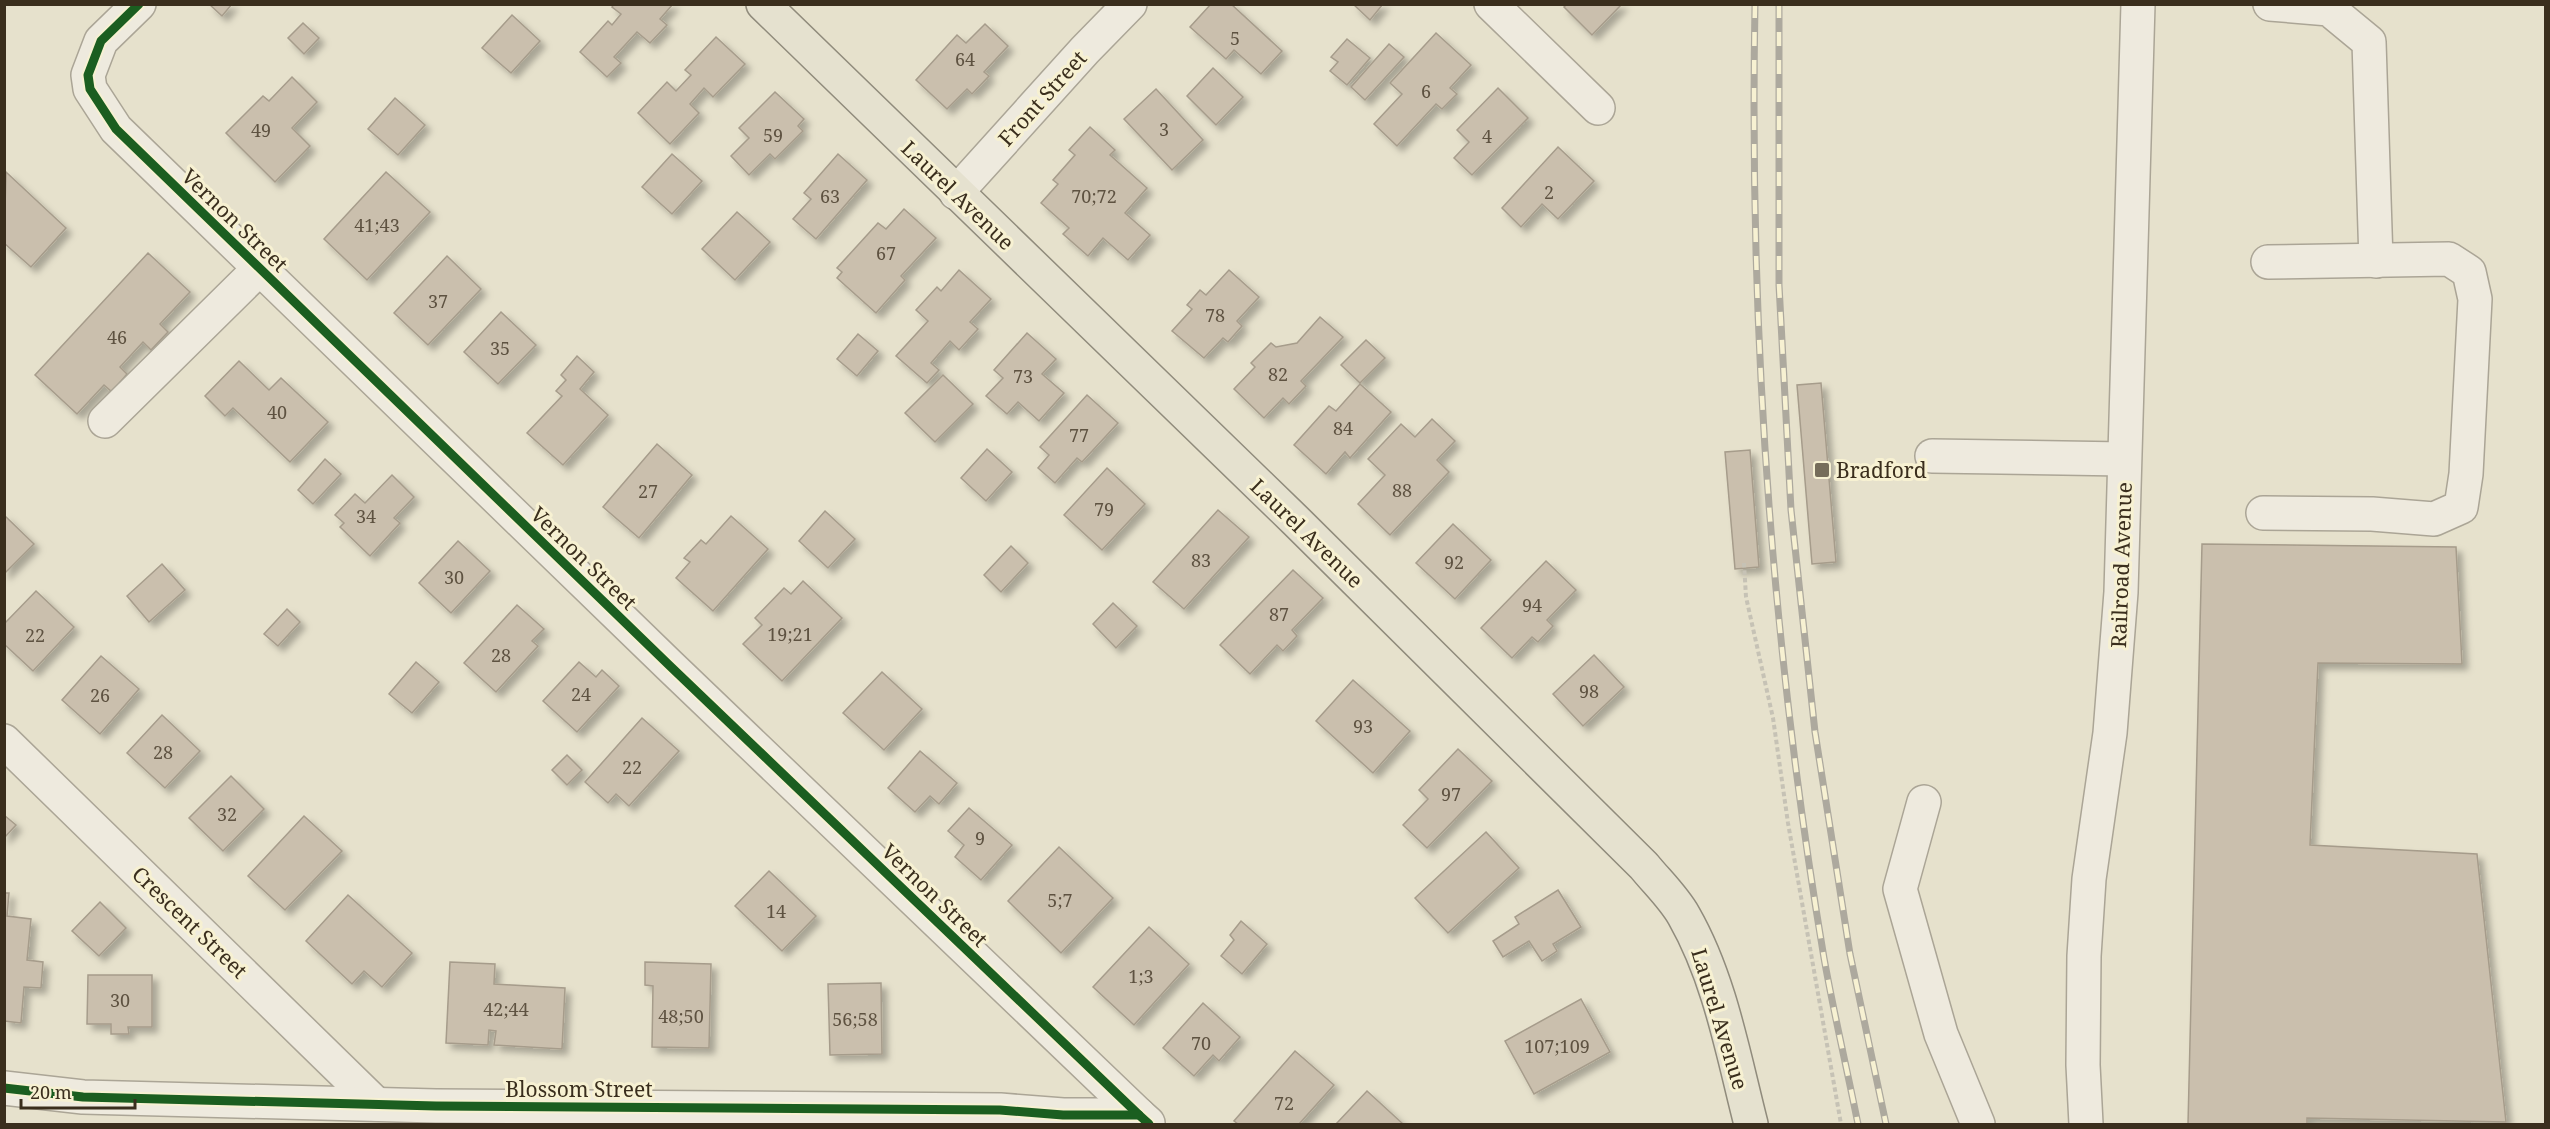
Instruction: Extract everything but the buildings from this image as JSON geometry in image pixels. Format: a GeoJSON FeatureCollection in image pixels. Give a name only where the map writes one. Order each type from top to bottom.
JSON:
{"type":"FeatureCollection","features":[{"type":"Feature","properties":{"kind":"main road","name":"Laurel Avenue"},"geometry":{"type":"LineString","coordinates":[[763,4],[1296,521],[1644,866],[1683,913],[1702,950],[1718,996],[1751,1125]]}},
{"type":"Feature","properties":{"kind":"street","name":"Vernon Street"},"geometry":{"type":"LineString","coordinates":[[139,4],[101,40],[88,75],[90,89],[116,129],[1144,1120]]}},
{"type":"Feature","properties":{"kind":"street","name":"Front Street"},"geometry":{"type":"LineString","coordinates":[[956,193],[1084,50],[1130,4]]}},
{"type":"Feature","properties":{"kind":"street"},"geometry":{"type":"LineString","coordinates":[[1491,4],[1598,108]]}},
{"type":"Feature","properties":{"kind":"street"},"geometry":{"type":"LineString","coordinates":[[2270,4],[2329,9],[2370,42],[2376,261]]}},
{"type":"Feature","properties":{"kind":"street","name":"Railroad Avenue"},"geometry":{"type":"LineString","coordinates":[[2086,1125],[2083,1065],[2084,956],[2089,879],[2110,733],[2117,663],[2142,5]]}},
{"type":"Feature","properties":{"kind":"street"},"geometry":{"type":"LineString","coordinates":[[2263,513],[2372,514],[2434,519],[2461,507],[2466,474],[2475,299],[2469,272],[2449,259],[2268,262]]}},
{"type":"Feature","properties":{"kind":"street"},"geometry":{"type":"LineString","coordinates":[[105,421],[259,269]]}},
{"type":"Feature","properties":{"kind":"street"},"geometry":{"type":"LineString","coordinates":[[1932,456],[2124,459]]}},
{"type":"Feature","properties":{"kind":"street","name":"Crescent Street"},"geometry":{"type":"LineString","coordinates":[[4,741],[376,1104]]}},
{"type":"Feature","properties":{"kind":"street"},"geometry":{"type":"LineString","coordinates":[[1924,802],[1900,889],[1941,1034],[1978,1125]]}},
{"type":"Feature","properties":{"kind":"street","name":"Blossom Street"},"geometry":{"type":"LineString","coordinates":[[4,1088],[244,1113],[376,1104],[1000,1110],[1144,1120]]}},
{"type":"Feature","properties":{"kind":"path"},"geometry":{"type":"LineString","coordinates":[[1744,562],[1746,597],[1773,718],[1788,823],[1841,1125]]}},
{"type":"Feature","properties":{"kind":"railway"},"geometry":{"type":"LineString","coordinates":[[1755,4],[1754,124],[1760,363],[1777,602],[1790,721],[1824,958],[1858,1124]]}},
{"type":"Feature","properties":{"kind":"railway"},"geometry":{"type":"LineString","coordinates":[[1779,4],[1779,285],[1791,510],[1815,732],[1850,954],[1886,1124]]}},
{"type":"Feature","properties":{"kind":"cycle path"},"geometry":{"type":"LineString","coordinates":[[139,4],[101,41],[88,75],[90,89],[116,129],[670,666],[1139,1115]]}},
{"type":"Feature","properties":{"kind":"cycle path"},"geometry":{"type":"LineString","coordinates":[[4,1088],[83,1097],[436,1106],[1000,1110],[1063,1115],[1139,1115],[1149,1124]]}},
{"type":"Feature","properties":{"kind":"place","name":"Bradford"},"geometry":{"type":"Point","coordinates":[1822,470]}}]}
